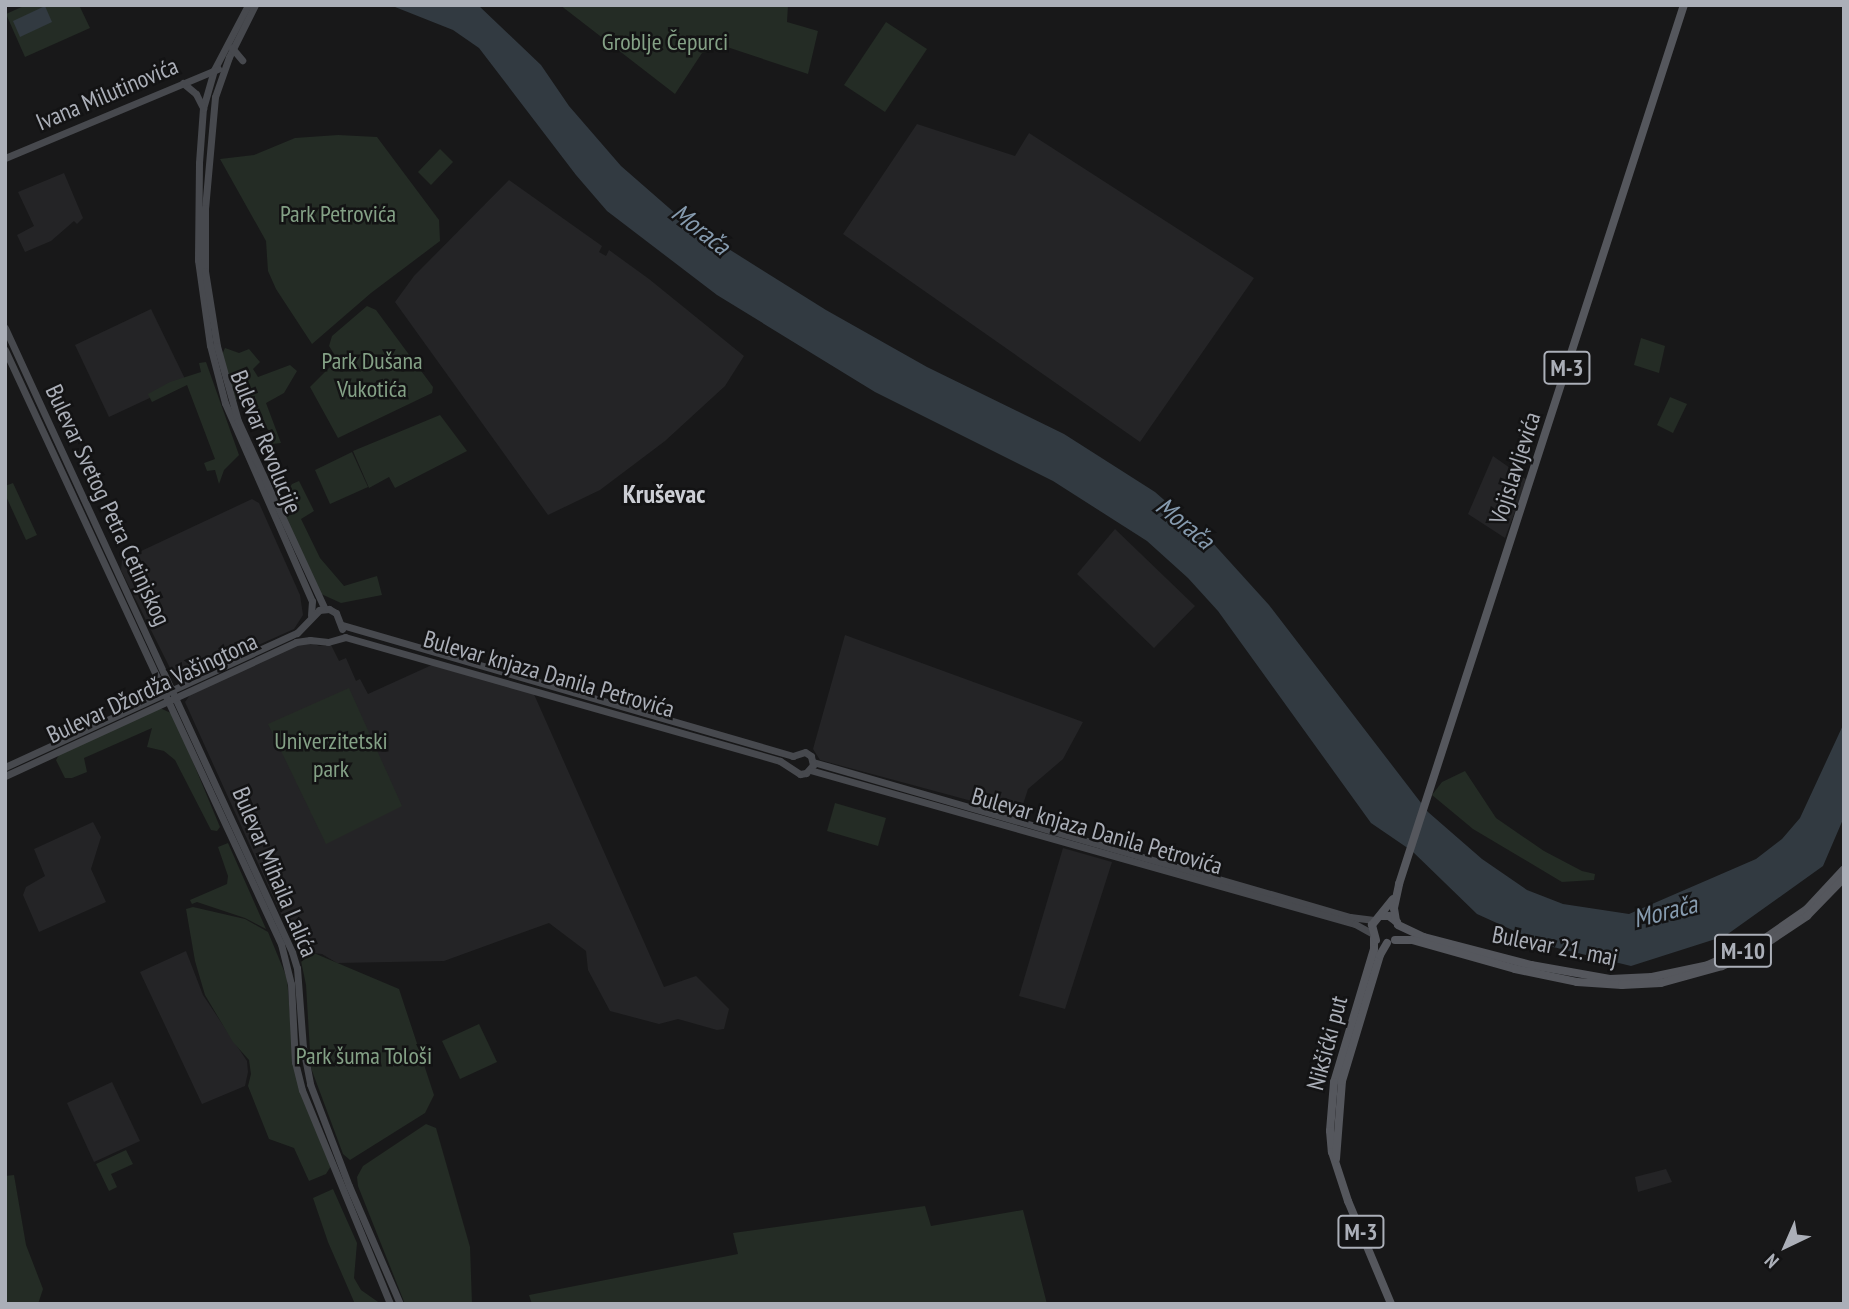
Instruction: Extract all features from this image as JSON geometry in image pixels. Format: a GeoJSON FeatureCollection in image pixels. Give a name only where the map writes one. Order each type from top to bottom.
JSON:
{"type":"FeatureCollection","features":[{"type":"Feature","properties":{"kind":"main road","name":"Bulevar Revolucije"},"geometry":{"type":"LineString","coordinates":[[247,5],[214,70],[203,108],[197,244],[212,355],[235,429],[312,601],[310,619]]}},
{"type":"Feature","properties":{"kind":"main road","name":"Bulevar Revolucije"},"geometry":{"type":"LineString","coordinates":[[255,5],[225,66],[210,127],[204,240],[215,337],[242,432],[325,609]]}},
{"type":"Feature","properties":{"kind":"main road","name":"Vojislavljevića"},"geometry":{"type":"LineString","coordinates":[[1396,895],[1684,5]]}},
{"type":"Feature","properties":{"kind":"main road"},"geometry":{"type":"LineString","coordinates":[[232,48],[242,60]]}},
{"type":"Feature","properties":{"kind":"main road","name":"Ivana Milutinovića"},"geometry":{"type":"LineString","coordinates":[[5,158],[225,66]]}},
{"type":"Feature","properties":{"kind":"main road"},"geometry":{"type":"LineString","coordinates":[[183,83],[196,94],[203,108]]}},
{"type":"Feature","properties":{"kind":"main road","name":"Bulevar Svetog Petra Cetinjskog"},"geometry":{"type":"LineString","coordinates":[[5,328],[174,695]]}},
{"type":"Feature","properties":{"kind":"main road","name":"Bulevar Svetog Petra Cetinjskog"},"geometry":{"type":"LineString","coordinates":[[5,350],[165,699]]}},
{"type":"Feature","properties":{"kind":"main road"},"geometry":{"type":"LineString","coordinates":[[325,609],[336,613],[342,625],[336,638],[328,642],[316,640],[310,634],[310,619],[325,609]]}},
{"type":"Feature","properties":{"kind":"main road","name":"Bulevar Džordža Vašingtona"},"geometry":{"type":"LineString","coordinates":[[174,695],[297,633],[310,619]]}},
{"type":"Feature","properties":{"kind":"main road","name":"Bulevar knjaza Danila Petrovića"},"geometry":{"type":"LineString","coordinates":[[342,625],[793,756],[805,752],[813,762],[1350,917],[1378,918]]}},
{"type":"Feature","properties":{"kind":"main road","name":"Bulevar knjaza Danila Petrovića"},"geometry":{"type":"LineString","coordinates":[[336,638],[352,638],[791,766],[800,774],[810,770],[1355,924],[1373,935]]}},
{"type":"Feature","properties":{"kind":"main road","name":"Bulevar Džordža Vašingtona"},"geometry":{"type":"LineString","coordinates":[[5,767],[296,642],[316,640]]}},
{"type":"Feature","properties":{"kind":"main road","name":"Bulevar Mihaila Lalića"},"geometry":{"type":"LineString","coordinates":[[174,695],[292,952],[297,968],[303,1047],[310,1084],[349,1186],[400,1304]]}},
{"type":"Feature","properties":{"kind":"main road","name":"Bulevar Džordža Vašingtona"},"geometry":{"type":"LineString","coordinates":[[5,776],[165,699]]}},
{"type":"Feature","properties":{"kind":"main road","name":"Bulevar Mihaila Lalića"},"geometry":{"type":"LineString","coordinates":[[165,699],[188,739],[281,944],[291,984],[295,1062],[302,1090],[390,1304]]}},
{"type":"Feature","properties":{"kind":"main road"},"geometry":{"type":"LineString","coordinates":[[791,766],[793,756]]}},
{"type":"Feature","properties":{"kind":"main road"},"geometry":{"type":"LineString","coordinates":[[810,770],[813,762]]}},
{"type":"Feature","properties":{"kind":"main road","name":"Bulevar 21. maj"},"geometry":{"type":"LineString","coordinates":[[1378,918],[1389,916],[1411,933],[1516,965],[1610,979],[1652,977],[1693,969],[1739,952],[1779,930],[1807,909],[1844,869]]}},
{"type":"Feature","properties":{"kind":"main road","name":"Bulevar 21. maj"},"geometry":{"type":"LineString","coordinates":[[1373,935],[1391,942],[1412,940],[1590,984],[1661,982],[1699,974],[1735,961],[1783,935],[1822,902],[1844,878]]}},
{"type":"Feature","properties":{"kind":"main road","name":"M-3"},"geometry":{"type":"LineString","coordinates":[[1373,935],[1378,918],[1396,895]]}},
{"type":"Feature","properties":{"kind":"main road","name":"M-3"},"geometry":{"type":"LineString","coordinates":[[1391,942],[1397,923],[1396,895]]}},
{"type":"Feature","properties":{"kind":"main road","name":"Nikšićki put"},"geometry":{"type":"LineString","coordinates":[[1373,935],[1374,949],[1334,1082],[1330,1123],[1332,1152],[1350,1208],[1391,1304]]}},
{"type":"Feature","properties":{"kind":"main road","name":"Nikšićki put"},"geometry":{"type":"LineString","coordinates":[[1336,1159],[1342,1082],[1380,955],[1391,942]]}},
{"type":"Feature","properties":{"kind":"shaded area"},"geometry":{"type":"Polygon","coordinates":[[[917,124],[1015,156],[1029,133],[1254,278],[1140,442],[843,234],[917,124]]]}},
{"type":"Feature","properties":{"kind":"shaded area"},"geometry":{"type":"Polygon","coordinates":[[[64,173],[83,218],[77,224],[74,221],[51,241],[25,252],[17,235],[34,226],[18,192],[64,173]]]}},
{"type":"Feature","properties":{"kind":"shaded area"},"geometry":{"type":"Polygon","coordinates":[[[509,180],[602,246],[599,252],[606,256],[609,250],[649,279],[744,356],[725,386],[665,441],[600,490],[548,515],[395,302],[414,276],[509,180]]]}},
{"type":"Feature","properties":{"kind":"shaded area"},"geometry":{"type":"Polygon","coordinates":[[[151,309],[186,381],[109,417],[75,345],[151,309]]]}},
{"type":"Feature","properties":{"kind":"shaded area"},"geometry":{"type":"Polygon","coordinates":[[[1493,456],[1527,480],[1505,538],[1468,514],[1493,456]]]}},
{"type":"Feature","properties":{"kind":"shaded area"},"geometry":{"type":"Polygon","coordinates":[[[252,499],[259,503],[300,595],[303,615],[294,629],[177,682],[121,570],[122,560],[252,499]]]}},
{"type":"Feature","properties":{"kind":"shaded area"},"geometry":{"type":"Polygon","coordinates":[[[1115,529],[1195,606],[1154,648],[1077,574],[1115,529]]]}},
{"type":"Feature","properties":{"kind":"shaded area"},"geometry":{"type":"Polygon","coordinates":[[[845,635],[1083,722],[1063,759],[1028,789],[1020,814],[820,760],[813,749],[845,635]]]}},
{"type":"Feature","properties":{"kind":"shaded area"},"geometry":{"type":"Polygon","coordinates":[[[310,642],[319,646],[331,645],[339,661],[346,658],[356,681],[360,679],[368,694],[434,664],[533,692],[664,987],[696,976],[729,1009],[724,1029],[717,1030],[678,1019],[659,1024],[610,1011],[588,970],[586,951],[549,923],[444,961],[337,963],[322,954],[303,952],[300,956],[185,702],[190,695],[299,643],[310,642]]]}},
{"type":"Feature","properties":{"kind":"shaded area"},"geometry":{"type":"Polygon","coordinates":[[[93,822],[101,837],[91,869],[106,902],[39,932],[23,895],[26,887],[45,876],[34,849],[93,822]]]}},
{"type":"Feature","properties":{"kind":"shaded area"},"geometry":{"type":"Polygon","coordinates":[[[1063,848],[1112,862],[1065,1009],[1019,996],[1063,848]]]}},
{"type":"Feature","properties":{"kind":"shaded area"},"geometry":{"type":"Polygon","coordinates":[[[186,951],[203,995],[247,1061],[245,1086],[202,1104],[140,972],[186,951]]]}},
{"type":"Feature","properties":{"kind":"shaded area"},"geometry":{"type":"Polygon","coordinates":[[[112,1082],[140,1141],[94,1162],[67,1103],[112,1082]]]}},
{"type":"Feature","properties":{"kind":"shaded area"},"geometry":{"type":"Polygon","coordinates":[[[1666,1169],[1672,1182],[1638,1192],[1635,1177],[1666,1169]]]}},
{"type":"Feature","properties":{"kind":"green space"},"geometry":{"type":"Polygon","coordinates":[[[26,5],[79,5],[90,28],[25,57],[6,14],[26,5]]]}},
{"type":"Feature","properties":{"kind":"green space","name":"Groblje Čepurci"},"geometry":{"type":"Polygon","coordinates":[[[560,5],[788,5],[787,22],[818,31],[808,74],[718,44],[702,53],[675,94],[560,5]]]}},
{"type":"Feature","properties":{"kind":"green space"},"geometry":{"type":"Polygon","coordinates":[[[886,22],[927,49],[885,112],[844,85],[886,22]]]}},
{"type":"Feature","properties":{"kind":"green space","name":"Park Petrovića"},"geometry":{"type":"Polygon","coordinates":[[[338,135],[377,137],[439,220],[440,241],[371,293],[312,344],[276,289],[268,271],[266,241],[220,159],[254,155],[295,138],[338,135]]]}},
{"type":"Feature","properties":{"kind":"green space"},"geometry":{"type":"Polygon","coordinates":[[[440,149],[453,162],[431,185],[418,172],[440,149]]]}},
{"type":"Feature","properties":{"kind":"green space","name":"Park Dušana Vukotića"},"geometry":{"type":"Polygon","coordinates":[[[367,306],[376,310],[433,387],[432,393],[338,438],[310,387],[336,357],[329,346],[332,336],[367,306]]]}},
{"type":"Feature","properties":{"kind":"green space"},"geometry":{"type":"Polygon","coordinates":[[[1641,338],[1665,346],[1659,373],[1634,365],[1641,338]]]}},
{"type":"Feature","properties":{"kind":"green space"},"geometry":{"type":"Polygon","coordinates":[[[225,348],[239,353],[249,349],[260,362],[253,369],[258,377],[290,365],[297,371],[284,393],[266,403],[281,443],[263,445],[256,442],[258,436],[270,432],[255,412],[255,396],[236,400],[222,355],[225,348]]]}},
{"type":"Feature","properties":{"kind":"green space"},"geometry":{"type":"Polygon","coordinates":[[[206,362],[239,455],[224,470],[219,484],[215,470],[207,471],[204,463],[215,459],[187,385],[152,402],[148,394],[170,382],[201,372],[199,363],[206,362]]]}},
{"type":"Feature","properties":{"kind":"green space"},"geometry":{"type":"Polygon","coordinates":[[[1670,397],[1687,404],[1673,433],[1657,425],[1670,397]]]}},
{"type":"Feature","properties":{"kind":"green space","name":"Park Dušana Vukotića"},"geometry":{"type":"Polygon","coordinates":[[[440,415],[467,451],[395,488],[389,477],[369,488],[353,451],[440,415]]]}},
{"type":"Feature","properties":{"kind":"green space"},"geometry":{"type":"Polygon","coordinates":[[[352,452],[368,487],[330,504],[315,470],[352,452]]]}},
{"type":"Feature","properties":{"kind":"green space"},"geometry":{"type":"Polygon","coordinates":[[[299,481],[314,511],[301,519],[320,558],[344,586],[377,576],[382,595],[341,603],[319,593],[279,504],[292,484],[299,481]]]}},
{"type":"Feature","properties":{"kind":"green space"},"geometry":{"type":"Polygon","coordinates":[[[13,483],[37,535],[26,540],[5,494],[5,486],[13,483]]]}},
{"type":"Feature","properties":{"kind":"green space","name":"Univerzitetski park"},"geometry":{"type":"Polygon","coordinates":[[[349,688],[402,806],[326,844],[268,724],[349,688]]]}},
{"type":"Feature","properties":{"kind":"green space"},"geometry":{"type":"Polygon","coordinates":[[[160,708],[173,714],[220,827],[217,831],[211,830],[175,760],[164,751],[147,747],[152,728],[84,758],[87,772],[72,778],[65,778],[56,760],[59,755],[160,708]]]}},
{"type":"Feature","properties":{"kind":"green space"},"geometry":{"type":"Polygon","coordinates":[[[1465,771],[1496,818],[1544,851],[1582,871],[1595,874],[1594,880],[1562,882],[1473,829],[1432,795],[1442,782],[1465,771]]]}},
{"type":"Feature","properties":{"kind":"green space"},"geometry":{"type":"Polygon","coordinates":[[[835,803],[886,818],[878,846],[827,831],[835,803]]]}},
{"type":"Feature","properties":{"kind":"green space"},"geometry":{"type":"Polygon","coordinates":[[[228,843],[266,929],[245,918],[197,902],[192,904],[190,900],[227,884],[228,876],[218,847],[228,843]]]}},
{"type":"Feature","properties":{"kind":"green space","name":"Park šuma Tološi"},"geometry":{"type":"Polygon","coordinates":[[[193,907],[245,919],[268,932],[287,978],[294,1066],[331,1166],[326,1174],[309,1181],[294,1148],[269,1139],[248,1086],[251,1074],[249,1060],[233,1042],[205,995],[195,961],[186,909],[193,907]]]}},
{"type":"Feature","properties":{"kind":"green space","name":"Park šuma Tološi"},"geometry":{"type":"Polygon","coordinates":[[[309,951],[399,989],[434,1095],[425,1113],[350,1160],[343,1154],[311,1068],[306,985],[300,956],[309,951]]]}},
{"type":"Feature","properties":{"kind":"green space"},"geometry":{"type":"Polygon","coordinates":[[[479,1024],[497,1062],[460,1079],[442,1041],[479,1024]]]}},
{"type":"Feature","properties":{"kind":"green space"},"geometry":{"type":"Polygon","coordinates":[[[426,1124],[436,1128],[470,1247],[472,1304],[405,1304],[358,1186],[357,1177],[363,1166],[426,1124]]]}},
{"type":"Feature","properties":{"kind":"green space"},"geometry":{"type":"Polygon","coordinates":[[[126,1150],[133,1164],[111,1174],[117,1187],[109,1191],[96,1164],[126,1150]]]}},
{"type":"Feature","properties":{"kind":"green space"},"geometry":{"type":"Polygon","coordinates":[[[14,1175],[26,1245],[43,1289],[38,1304],[5,1304],[5,1176],[14,1175]]]}},
{"type":"Feature","properties":{"kind":"green space"},"geometry":{"type":"Polygon","coordinates":[[[333,1189],[357,1243],[354,1278],[361,1290],[381,1304],[355,1304],[328,1242],[313,1198],[333,1189]]]}},
{"type":"Feature","properties":{"kind":"green space"},"geometry":{"type":"Polygon","coordinates":[[[925,1206],[931,1226],[1023,1210],[1047,1304],[532,1304],[529,1295],[738,1254],[733,1233],[925,1206]]]}},
{"type":"Feature","properties":{"kind":"water","name":"Morača"},"geometry":{"type":"Polygon","coordinates":[[[390,5],[478,5],[541,65],[569,106],[621,166],[684,221],[826,310],[927,367],[1064,434],[1155,492],[1211,541],[1269,605],[1428,812],[1482,859],[1527,890],[1563,904],[1629,914],[1756,859],[1782,839],[1800,818],[1844,723],[1844,817],[1823,866],[1725,936],[1631,966],[1545,945],[1477,914],[1412,851],[1371,823],[1218,611],[1188,578],[1147,541],[1053,481],[875,392],[717,295],[607,211],[576,175],[479,48],[453,30],[390,5]]]}},
{"type":"Feature","properties":{"kind":"water"},"geometry":{"type":"Polygon","coordinates":[[[45,6],[52,22],[20,37],[13,21],[45,6]]]}},
{"type":"Feature","properties":{"kind":"district","name":"Kruševac"},"geometry":{"type":"Point","coordinates":[664,494]}}]}
